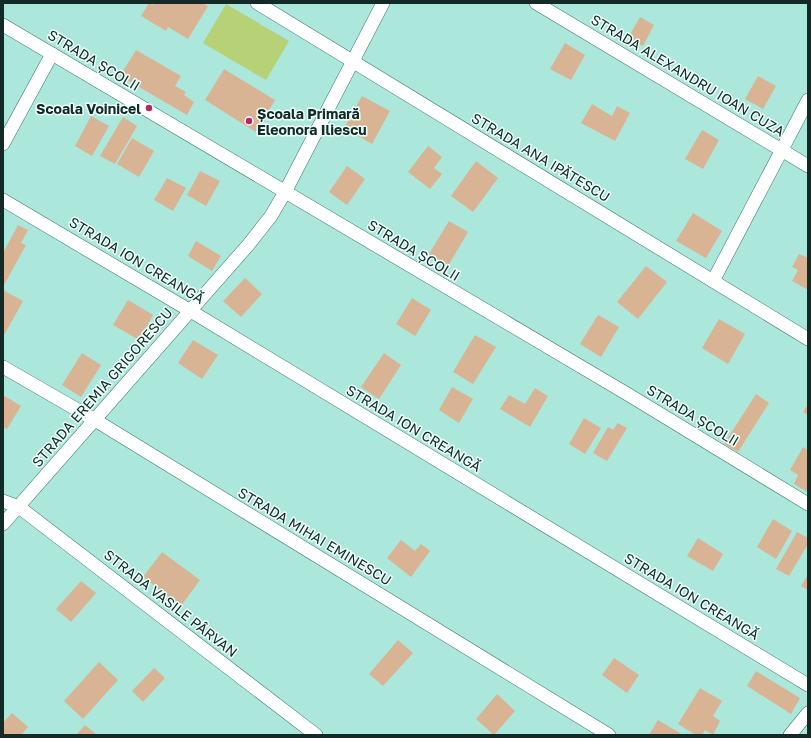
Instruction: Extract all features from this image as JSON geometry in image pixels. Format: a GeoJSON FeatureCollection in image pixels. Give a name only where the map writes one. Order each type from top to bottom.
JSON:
{"type":"FeatureCollection","features":[{"type":"Feature","properties":{"kind":"street","name":"STRADA ANA IPĂTESCU"},"geometry":{"type":"LineString","coordinates":[[257,3],[808,339]]}},
{"type":"Feature","properties":{"kind":"street","name":"STRADA EREMIA GRIGORESCU"},"geometry":{"type":"LineString","coordinates":[[3,524],[249,244],[271,216],[285,192],[383,3]]}},
{"type":"Feature","properties":{"kind":"street","name":"STRADA ALEXANDRU IOAN CUZA"},"geometry":{"type":"LineString","coordinates":[[536,3],[808,166]]}},
{"type":"Feature","properties":{"kind":"street","name":"STRADA ȘCOLII"},"geometry":{"type":"LineString","coordinates":[[3,25],[629,395],[808,504]]}},
{"type":"Feature","properties":{"kind":"street"},"geometry":{"type":"LineString","coordinates":[[3,144],[52,54]]}},
{"type":"Feature","properties":{"kind":"street","name":"STRADA ALEXANDRU IOAN CUZA"},"geometry":{"type":"LineString","coordinates":[[713,281],[808,100]]}},
{"type":"Feature","properties":{"kind":"street","name":"STRADA ION CREANGĂ"},"geometry":{"type":"LineString","coordinates":[[3,200],[190,310],[808,685]]}},
{"type":"Feature","properties":{"kind":"street","name":"STRADA MIHAI EMINESCU"},"geometry":{"type":"LineString","coordinates":[[3,367],[95,420],[609,735]]}},
{"type":"Feature","properties":{"kind":"street","name":"STRADA VASILE PÂRVAN"},"geometry":{"type":"LineString","coordinates":[[3,501],[19,506],[316,735]]}},
{"type":"Feature","properties":{"kind":"street"},"geometry":{"type":"LineString","coordinates":[[790,735],[808,713]]}},
{"type":"Feature","properties":{"kind":"green space"},"geometry":{"type":"Polygon","coordinates":[[[226,4],[289,41],[266,80],[203,43],[226,4]]]}},
{"type":"Feature","properties":{"kind":"building"},"geometry":{"type":"Polygon","coordinates":[[[149,3],[153,5],[154,3],[202,3],[208,6],[188,39],[168,27],[166,31],[141,16],[149,3]]]}},
{"type":"Feature","properties":{"kind":"building"},"geometry":{"type":"Polygon","coordinates":[[[640,17],[654,25],[643,46],[628,38],[640,17]]]}},
{"type":"Feature","properties":{"kind":"building"},"geometry":{"type":"Polygon","coordinates":[[[565,43],[585,55],[571,80],[550,69],[565,43]]]}},
{"type":"Feature","properties":{"kind":"building"},"geometry":{"type":"Polygon","coordinates":[[[136,50],[181,76],[175,86],[186,92],[184,95],[194,102],[187,115],[120,76],[136,50]]]}},
{"type":"Feature","properties":{"kind":"building"},"geometry":{"type":"Polygon","coordinates":[[[224,69],[275,100],[256,132],[205,100],[224,69]]]}},
{"type":"Feature","properties":{"kind":"building"},"geometry":{"type":"Polygon","coordinates":[[[758,76],[776,86],[763,109],[745,99],[758,76]]]}},
{"type":"Feature","properties":{"kind":"building"},"geometry":{"type":"Polygon","coordinates":[[[362,96],[390,111],[372,144],[344,128],[362,96]]]}},
{"type":"Feature","properties":{"kind":"building"},"geometry":{"type":"Polygon","coordinates":[[[592,104],[612,116],[617,106],[630,113],[615,141],[581,123],[592,104]]]}},
{"type":"Feature","properties":{"kind":"building"},"geometry":{"type":"Polygon","coordinates":[[[91,116],[109,126],[92,156],[75,146],[91,116]]]}},
{"type":"Feature","properties":{"kind":"building"},"geometry":{"type":"Polygon","coordinates":[[[123,117],[137,126],[115,164],[100,156],[123,117]]]}},
{"type":"Feature","properties":{"kind":"building"},"geometry":{"type":"Polygon","coordinates":[[[702,130],[719,140],[703,169],[685,159],[702,130]]]}},
{"type":"Feature","properties":{"kind":"building"},"geometry":{"type":"Polygon","coordinates":[[[132,138],[154,151],[139,177],[117,164],[132,138]]]}},
{"type":"Feature","properties":{"kind":"building"},"geometry":{"type":"Polygon","coordinates":[[[428,146],[442,157],[434,168],[442,174],[430,189],[408,172],[428,146]]]}},
{"type":"Feature","properties":{"kind":"building"},"geometry":{"type":"Polygon","coordinates":[[[476,161],[498,178],[473,212],[451,196],[476,161]]]}},
{"type":"Feature","properties":{"kind":"building"},"geometry":{"type":"Polygon","coordinates":[[[347,166],[365,179],[347,205],[329,192],[347,166]]]}},
{"type":"Feature","properties":{"kind":"building"},"geometry":{"type":"Polygon","coordinates":[[[200,171],[220,181],[206,206],[187,195],[200,171]]]}},
{"type":"Feature","properties":{"kind":"building"},"geometry":{"type":"Polygon","coordinates":[[[167,178],[186,188],[173,211],[154,200],[167,178]]]}},
{"type":"Feature","properties":{"kind":"building"},"geometry":{"type":"Polygon","coordinates":[[[693,213],[722,231],[706,258],[676,241],[693,213]]]}},
{"type":"Feature","properties":{"kind":"building"},"geometry":{"type":"Polygon","coordinates":[[[449,221],[468,232],[448,266],[429,254],[449,221]]]}},
{"type":"Feature","properties":{"kind":"building"},"geometry":{"type":"Polygon","coordinates":[[[18,225],[28,230],[21,243],[26,245],[4,285],[3,253],[18,225]]]}},
{"type":"Feature","properties":{"kind":"building"},"geometry":{"type":"Polygon","coordinates":[[[196,241],[221,256],[212,271],[188,256],[196,241]]]}},
{"type":"Feature","properties":{"kind":"building"},"geometry":{"type":"Polygon","coordinates":[[[799,254],[808,258],[808,290],[792,281],[798,270],[792,267],[799,254]]]}},
{"type":"Feature","properties":{"kind":"building"},"geometry":{"type":"Polygon","coordinates":[[[646,266],[667,282],[638,319],[617,302],[646,266]]]}},
{"type":"Feature","properties":{"kind":"building"},"geometry":{"type":"Polygon","coordinates":[[[245,278],[262,294],[241,317],[223,301],[245,278]]]}},
{"type":"Feature","properties":{"kind":"building"},"geometry":{"type":"Polygon","coordinates":[[[3,290],[23,301],[3,337],[3,290]]]}},
{"type":"Feature","properties":{"kind":"building"},"geometry":{"type":"Polygon","coordinates":[[[412,298],[431,310],[415,336],[396,324],[412,298]]]}},
{"type":"Feature","properties":{"kind":"building"},"geometry":{"type":"Polygon","coordinates":[[[128,300],[153,315],[139,340],[113,325],[128,300]]]}},
{"type":"Feature","properties":{"kind":"building"},"geometry":{"type":"Polygon","coordinates":[[[598,315],[619,327],[601,357],[580,344],[598,315]]]}},
{"type":"Feature","properties":{"kind":"building"},"geometry":{"type":"Polygon","coordinates":[[[719,319],[745,334],[728,364],[702,348],[719,319]]]}},
{"type":"Feature","properties":{"kind":"building"},"geometry":{"type":"Polygon","coordinates":[[[475,335],[496,347],[473,384],[453,372],[475,335]]]}},
{"type":"Feature","properties":{"kind":"building"},"geometry":{"type":"Polygon","coordinates":[[[193,340],[218,355],[202,379],[178,363],[193,340]]]}},
{"type":"Feature","properties":{"kind":"building"},"geometry":{"type":"Polygon","coordinates":[[[82,353],[101,365],[81,397],[62,385],[82,353]]]}},
{"type":"Feature","properties":{"kind":"building"},"geometry":{"type":"Polygon","coordinates":[[[384,353],[401,365],[379,399],[361,387],[384,353]]]}},
{"type":"Feature","properties":{"kind":"building"},"geometry":{"type":"Polygon","coordinates":[[[452,387],[473,399],[459,423],[439,410],[452,387]]]}},
{"type":"Feature","properties":{"kind":"building"},"geometry":{"type":"Polygon","coordinates":[[[535,388],[548,396],[530,427],[500,409],[509,395],[525,404],[535,388]]]}},
{"type":"Feature","properties":{"kind":"building"},"geometry":{"type":"Polygon","coordinates":[[[756,394],[769,403],[738,452],[724,444],[756,394]]]}},
{"type":"Feature","properties":{"kind":"building"},"geometry":{"type":"Polygon","coordinates":[[[3,395],[21,406],[7,429],[3,427],[3,395]]]}},
{"type":"Feature","properties":{"kind":"building"},"geometry":{"type":"Polygon","coordinates":[[[808,404],[808,415],[803,412],[808,404]]]}},
{"type":"Feature","properties":{"kind":"building"},"geometry":{"type":"Polygon","coordinates":[[[584,418],[601,428],[585,454],[569,444],[584,418]]]}},
{"type":"Feature","properties":{"kind":"building"},"geometry":{"type":"Polygon","coordinates":[[[618,423],[627,428],[607,461],[593,453],[608,427],[613,430],[618,423]]]}},
{"type":"Feature","properties":{"kind":"building"},"geometry":{"type":"Polygon","coordinates":[[[803,447],[808,450],[808,488],[806,491],[794,484],[798,475],[790,470],[803,447]]]}},
{"type":"Feature","properties":{"kind":"building"},"geometry":{"type":"Polygon","coordinates":[[[773,519],[792,531],[776,559],[757,547],[773,519]]]}},
{"type":"Feature","properties":{"kind":"building"},"geometry":{"type":"Polygon","coordinates":[[[797,532],[808,538],[808,544],[789,576],[776,569],[797,532]]]}},
{"type":"Feature","properties":{"kind":"building"},"geometry":{"type":"Polygon","coordinates":[[[698,538],[723,554],[713,571],[687,556],[698,538]]]}},
{"type":"Feature","properties":{"kind":"building"},"geometry":{"type":"Polygon","coordinates":[[[401,540],[415,551],[421,544],[430,551],[411,577],[387,558],[401,540]]]}},
{"type":"Feature","properties":{"kind":"building"},"geometry":{"type":"Polygon","coordinates":[[[162,552],[200,580],[181,606],[143,577],[162,552]]]}},
{"type":"Feature","properties":{"kind":"building"},"geometry":{"type":"Polygon","coordinates":[[[808,575],[808,590],[801,586],[808,575]]]}},
{"type":"Feature","properties":{"kind":"building"},"geometry":{"type":"Polygon","coordinates":[[[81,581],[96,593],[71,622],[56,609],[81,581]]]}},
{"type":"Feature","properties":{"kind":"building"},"geometry":{"type":"Polygon","coordinates":[[[398,640],[413,653],[383,686],[369,674],[398,640]]]}},
{"type":"Feature","properties":{"kind":"building"},"geometry":{"type":"Polygon","coordinates":[[[614,658],[639,675],[627,693],[602,675],[614,658]]]}},
{"type":"Feature","properties":{"kind":"building"},"geometry":{"type":"Polygon","coordinates":[[[99,662],[118,680],[83,719],[64,701],[99,662]]]}},
{"type":"Feature","properties":{"kind":"building"},"geometry":{"type":"Polygon","coordinates":[[[154,668],[165,678],[143,702],[132,691],[154,668]]]}},
{"type":"Feature","properties":{"kind":"building"},"geometry":{"type":"Polygon","coordinates":[[[756,671],[800,698],[791,714],[747,686],[756,671]]]}},
{"type":"Feature","properties":{"kind":"building"},"geometry":{"type":"Polygon","coordinates":[[[700,688],[722,701],[713,716],[720,721],[713,735],[705,730],[702,735],[696,735],[678,724],[700,688]]]}},
{"type":"Feature","properties":{"kind":"building"},"geometry":{"type":"Polygon","coordinates":[[[497,694],[515,711],[494,735],[476,719],[497,694]]]}},
{"type":"Feature","properties":{"kind":"building"},"geometry":{"type":"Polygon","coordinates":[[[12,713],[28,727],[21,735],[3,735],[3,723],[12,713]]]}},
{"type":"Feature","properties":{"kind":"building"},"geometry":{"type":"Polygon","coordinates":[[[658,720],[680,733],[678,735],[649,735],[658,720]]]}},
{"type":"Feature","properties":{"kind":"building"},"geometry":{"type":"Polygon","coordinates":[[[85,725],[97,735],[76,735],[85,725]]]}},
{"type":"Feature","properties":{"kind":"place","name":"Scoala Voinicel"},"geometry":{"type":"Point","coordinates":[149,108]}},
{"type":"Feature","properties":{"kind":"place","name":"Școala Primară Eleonora Iliescu"},"geometry":{"type":"Point","coordinates":[249,121]}}]}
